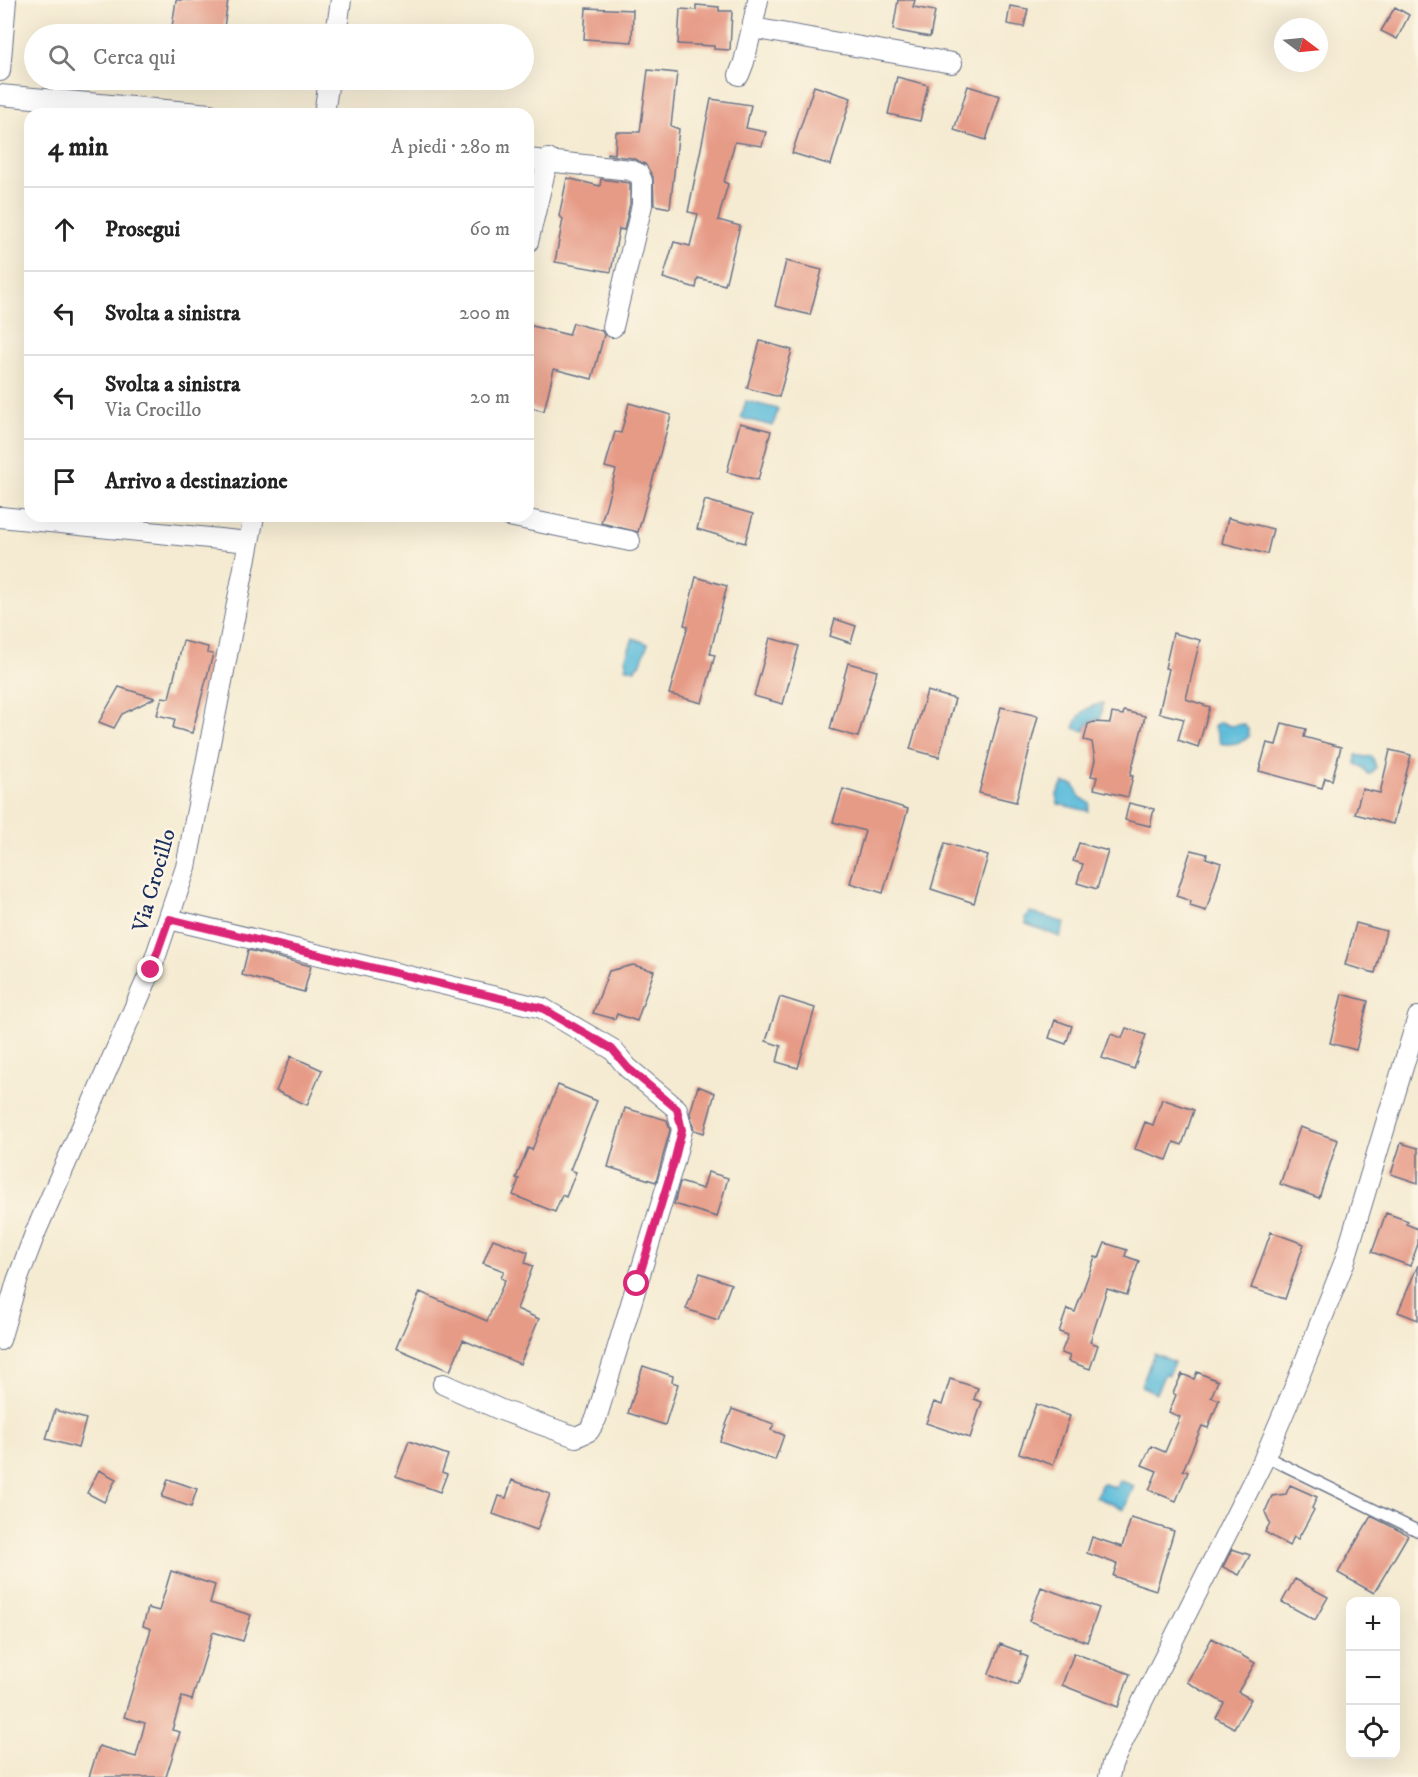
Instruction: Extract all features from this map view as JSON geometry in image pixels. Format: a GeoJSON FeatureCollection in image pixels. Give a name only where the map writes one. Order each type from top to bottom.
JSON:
{"type":"FeatureCollection","features":[{"type":"Feature","properties":{"kind":"street"},"geometry":{"type":"LineString","coordinates":[[0,71],[6,0]]}},
{"type":"Feature","properties":{"kind":"street"},"geometry":{"type":"LineString","coordinates":[[337,24],[341,0]]}},
{"type":"Feature","properties":{"kind":"street"},"geometry":{"type":"LineString","coordinates":[[739,75],[758,0]]}},
{"type":"Feature","properties":{"kind":"street"},"geometry":{"type":"LineString","coordinates":[[752,28],[952,63]]}},
{"type":"Feature","properties":{"kind":"street"},"geometry":{"type":"LineString","coordinates":[[325,108],[328,90]]}},
{"type":"Feature","properties":{"kind":"street"},"geometry":{"type":"LineString","coordinates":[[0,95],[144,108]]}},
{"type":"Feature","properties":{"kind":"street"},"geometry":{"type":"LineString","coordinates":[[534,159],[630,170],[639,174],[642,180],[642,205],[613,327]]}},
{"type":"Feature","properties":{"kind":"street"},"geometry":{"type":"LineString","coordinates":[[534,217],[548,159]]}},
{"type":"Feature","properties":{"kind":"street"},"geometry":{"type":"LineString","coordinates":[[0,517],[24,519]]}},
{"type":"Feature","properties":{"kind":"street"},"geometry":{"type":"LineString","coordinates":[[534,521],[630,541]]}},
{"type":"Feature","properties":{"kind":"street"},"geometry":{"type":"LineString","coordinates":[[50,522],[249,542]]}},
{"type":"Feature","properties":{"kind":"street","name":"Via Crocillo"},"geometry":{"type":"LineString","coordinates":[[0,1340],[17,1281],[36,1231],[151,970],[186,867],[253,522]]}},
{"type":"Feature","properties":{"kind":"street"},"geometry":{"type":"LineString","coordinates":[[169,919],[542,1008],[612,1049],[628,1068],[677,1109],[682,1130],[674,1162],[596,1419],[589,1431],[576,1437],[501,1410],[443,1384]]}},
{"type":"Feature","properties":{"kind":"street"},"geometry":{"type":"LineString","coordinates":[[1108,1777],[1143,1700],[1265,1456],[1296,1384],[1344,1263],[1418,1017]]}},
{"type":"Feature","properties":{"kind":"lane"},"geometry":{"type":"LineString","coordinates":[[1265,1456],[1418,1531]]}},
{"type":"Feature","properties":{"kind":"water"},"geometry":{"type":"Polygon","coordinates":[[[746,401],[778,409],[773,426],[741,418],[746,401]]]}},
{"type":"Feature","properties":{"kind":"water"},"geometry":{"type":"Polygon","coordinates":[[[633,638],[648,644],[640,665],[637,665],[635,670],[625,667],[627,661],[625,660],[633,638]]]}},
{"type":"Feature","properties":{"kind":"water"},"geometry":{"type":"Polygon","coordinates":[[[1103,703],[1100,719],[1090,722],[1085,731],[1074,728],[1084,711],[1103,703]]]}},
{"type":"Feature","properties":{"kind":"water"},"geometry":{"type":"Polygon","coordinates":[[[1221,722],[1230,726],[1243,724],[1248,729],[1249,736],[1231,744],[1220,743],[1214,728],[1221,722]]]}},
{"type":"Feature","properties":{"kind":"water"},"geometry":{"type":"Polygon","coordinates":[[[1356,755],[1372,756],[1376,767],[1371,774],[1356,764],[1356,755]]]}},
{"type":"Feature","properties":{"kind":"water"},"geometry":{"type":"Polygon","coordinates":[[[1063,783],[1074,785],[1080,797],[1090,803],[1088,811],[1058,804],[1057,794],[1063,783]]]}},
{"type":"Feature","properties":{"kind":"water"},"geometry":{"type":"Polygon","coordinates":[[[1030,912],[1065,923],[1060,937],[1026,924],[1025,917],[1030,912]]]}},
{"type":"Feature","properties":{"kind":"water"},"geometry":{"type":"Polygon","coordinates":[[[1154,1353],[1174,1362],[1168,1375],[1165,1373],[1156,1393],[1141,1386],[1154,1353]]]}},
{"type":"Feature","properties":{"kind":"water"},"geometry":{"type":"Polygon","coordinates":[[[1119,1480],[1134,1486],[1124,1509],[1096,1497],[1102,1483],[1116,1488],[1119,1480]]]}},
{"type":"Feature","properties":{"kind":"building"},"geometry":{"type":"Polygon","coordinates":[[[176,0],[228,0],[224,24],[172,24],[176,0]]]}},
{"type":"Feature","properties":{"kind":"building"},"geometry":{"type":"Polygon","coordinates":[[[898,0],[915,0],[913,7],[935,11],[930,37],[893,30],[898,0]]]}},
{"type":"Feature","properties":{"kind":"building"},"geometry":{"type":"Polygon","coordinates":[[[696,5],[719,7],[719,11],[732,11],[730,50],[714,49],[714,46],[678,44],[680,9],[696,10],[696,5]]]}},
{"type":"Feature","properties":{"kind":"building"},"geometry":{"type":"Polygon","coordinates":[[[1010,6],[1028,9],[1024,27],[1007,24],[1010,6]]]}},
{"type":"Feature","properties":{"kind":"building"},"geometry":{"type":"Polygon","coordinates":[[[1395,7],[1409,15],[1397,39],[1381,31],[1395,7]]]}},
{"type":"Feature","properties":{"kind":"building"},"geometry":{"type":"Polygon","coordinates":[[[586,8],[633,10],[632,42],[584,39],[586,8]]]}},
{"type":"Feature","properties":{"kind":"building"},"geometry":{"type":"Polygon","coordinates":[[[648,70],[677,73],[671,126],[679,129],[670,208],[654,205],[653,177],[645,164],[632,158],[607,155],[607,153],[615,154],[616,132],[640,132],[648,70]]]}},
{"type":"Feature","properties":{"kind":"building"},"geometry":{"type":"Polygon","coordinates":[[[897,77],[928,85],[920,121],[888,114],[897,77]]]}},
{"type":"Feature","properties":{"kind":"building"},"geometry":{"type":"Polygon","coordinates":[[[814,86],[851,98],[831,165],[792,153],[814,86]]]}},
{"type":"Feature","properties":{"kind":"building"},"geometry":{"type":"Polygon","coordinates":[[[968,86],[1000,96],[986,140],[954,130],[968,86]]]}},
{"type":"Feature","properties":{"kind":"building"},"geometry":{"type":"Polygon","coordinates":[[[711,99],[751,105],[746,128],[766,132],[762,146],[735,142],[724,182],[728,184],[718,220],[740,226],[725,285],[698,278],[696,288],[663,278],[674,242],[690,246],[698,214],[688,212],[711,99]]]}},
{"type":"Feature","properties":{"kind":"building"},"geometry":{"type":"Polygon","coordinates":[[[567,178],[600,186],[601,179],[630,183],[630,204],[624,230],[619,229],[611,272],[555,262],[563,219],[559,216],[567,178]]]}},
{"type":"Feature","properties":{"kind":"building"},"geometry":{"type":"Polygon","coordinates":[[[786,261],[822,270],[810,315],[775,306],[786,261]]]}},
{"type":"Feature","properties":{"kind":"building"},"geometry":{"type":"Polygon","coordinates":[[[573,323],[602,331],[604,335],[592,379],[554,369],[544,411],[534,408],[534,326],[569,335],[573,323]]]}},
{"type":"Feature","properties":{"kind":"building"},"geometry":{"type":"Polygon","coordinates":[[[760,341],[792,350],[779,397],[747,388],[760,341]]]}},
{"type":"Feature","properties":{"kind":"building"},"geometry":{"type":"Polygon","coordinates":[[[629,403],[671,415],[638,532],[601,523],[616,470],[605,467],[615,432],[621,433],[629,403]]]}},
{"type":"Feature","properties":{"kind":"building"},"geometry":{"type":"Polygon","coordinates":[[[740,423],[771,431],[758,480],[727,472],[740,423]]]}},
{"type":"Feature","properties":{"kind":"building"},"geometry":{"type":"Polygon","coordinates":[[[705,500],[753,514],[745,543],[697,529],[705,500]]]}},
{"type":"Feature","properties":{"kind":"building"},"geometry":{"type":"Polygon","coordinates":[[[1228,518],[1273,529],[1267,554],[1222,543],[1228,518]]]}},
{"type":"Feature","properties":{"kind":"building"},"geometry":{"type":"Polygon","coordinates":[[[696,577],[727,586],[710,654],[715,655],[702,703],[669,694],[688,626],[684,625],[696,577]]]}},
{"type":"Feature","properties":{"kind":"building"},"geometry":{"type":"Polygon","coordinates":[[[835,619],[856,626],[851,643],[830,636],[835,619]]]}},
{"type":"Feature","properties":{"kind":"building"},"geometry":{"type":"Polygon","coordinates":[[[1173,633],[1200,640],[1186,699],[1210,707],[1198,747],[1178,740],[1184,719],[1159,713],[1169,669],[1165,668],[1173,633]]]}},
{"type":"Feature","properties":{"kind":"building"},"geometry":{"type":"Polygon","coordinates":[[[770,638],[799,646],[783,704],[754,696],[770,638]]]}},
{"type":"Feature","properties":{"kind":"building"},"geometry":{"type":"Polygon","coordinates":[[[183,641],[208,647],[207,653],[213,654],[192,733],[173,728],[175,719],[157,715],[162,697],[169,698],[183,641]]]}},
{"type":"Feature","properties":{"kind":"building"},"geometry":{"type":"Polygon","coordinates":[[[848,663],[877,671],[858,737],[830,729],[848,663]]]}},
{"type":"Feature","properties":{"kind":"building"},"geometry":{"type":"Polygon","coordinates":[[[119,687],[155,698],[122,714],[114,728],[99,722],[119,687]]]}},
{"type":"Feature","properties":{"kind":"building"},"geometry":{"type":"Polygon","coordinates":[[[927,691],[955,699],[939,757],[910,749],[927,691]]]}},
{"type":"Feature","properties":{"kind":"building"},"geometry":{"type":"Polygon","coordinates":[[[1001,707],[1038,716],[1016,802],[979,793],[1001,707]]]}},
{"type":"Feature","properties":{"kind":"building"},"geometry":{"type":"Polygon","coordinates":[[[1124,711],[1145,716],[1130,776],[1133,776],[1128,797],[1094,789],[1097,777],[1091,776],[1095,760],[1092,742],[1084,740],[1088,724],[1110,723],[1112,713],[1123,715],[1124,711]]]}},
{"type":"Feature","properties":{"kind":"building"},"geometry":{"type":"Polygon","coordinates":[[[1282,723],[1306,729],[1304,737],[1341,747],[1332,780],[1325,778],[1322,788],[1259,771],[1267,743],[1276,745],[1282,723]]]}},
{"type":"Feature","properties":{"kind":"building"},"geometry":{"type":"Polygon","coordinates":[[[1390,750],[1411,755],[1393,824],[1355,814],[1362,789],[1380,793],[1390,750]]]}},
{"type":"Feature","properties":{"kind":"building"},"geometry":{"type":"Polygon","coordinates":[[[843,789],[908,809],[883,893],[850,883],[865,831],[833,822],[843,789]]]}},
{"type":"Feature","properties":{"kind":"building"},"geometry":{"type":"Polygon","coordinates":[[[1129,803],[1154,809],[1150,826],[1125,820],[1129,803]]]}},
{"type":"Feature","properties":{"kind":"building"},"geometry":{"type":"Polygon","coordinates":[[[945,843],[988,856],[974,903],[931,889],[945,843]]]}},
{"type":"Feature","properties":{"kind":"building"},"geometry":{"type":"Polygon","coordinates":[[[1079,843],[1108,851],[1097,889],[1077,883],[1083,864],[1073,861],[1079,843]]]}},
{"type":"Feature","properties":{"kind":"building"},"geometry":{"type":"Polygon","coordinates":[[[1191,850],[1207,854],[1206,858],[1221,863],[1206,911],[1190,906],[1191,901],[1176,896],[1191,850]]]}},
{"type":"Feature","properties":{"kind":"building"},"geometry":{"type":"Polygon","coordinates":[[[1356,923],[1386,931],[1375,973],[1345,965],[1356,923]]]}},
{"type":"Feature","properties":{"kind":"building"},"geometry":{"type":"Polygon","coordinates":[[[248,950],[311,966],[304,992],[242,975],[248,950]]]}},
{"type":"Feature","properties":{"kind":"building"},"geometry":{"type":"Polygon","coordinates":[[[633,965],[654,971],[637,1021],[617,1014],[615,1019],[593,1013],[609,971],[633,965]]]}},
{"type":"Feature","properties":{"kind":"building"},"geometry":{"type":"Polygon","coordinates":[[[1342,994],[1368,1001],[1356,1050],[1330,1043],[1342,994]]]}},
{"type":"Feature","properties":{"kind":"building"},"geometry":{"type":"Polygon","coordinates":[[[780,997],[815,1008],[798,1068],[777,1062],[781,1046],[766,1041],[780,997]]]}},
{"type":"Feature","properties":{"kind":"building"},"geometry":{"type":"Polygon","coordinates":[[[1055,1020],[1072,1026],[1066,1044],[1049,1038],[1055,1020]]]}},
{"type":"Feature","properties":{"kind":"building"},"geometry":{"type":"Polygon","coordinates":[[[1126,1028],[1146,1035],[1134,1069],[1102,1058],[1111,1034],[1122,1038],[1126,1028]]]}},
{"type":"Feature","properties":{"kind":"building"},"geometry":{"type":"Polygon","coordinates":[[[291,1056],[322,1070],[307,1105],[276,1091],[291,1056]]]}},
{"type":"Feature","properties":{"kind":"building"},"geometry":{"type":"Polygon","coordinates":[[[558,1085],[597,1101],[570,1170],[576,1172],[566,1197],[562,1195],[555,1212],[513,1195],[519,1179],[516,1178],[528,1148],[532,1150],[558,1085]]]}},
{"type":"Feature","properties":{"kind":"building"},"geometry":{"type":"Polygon","coordinates":[[[698,1086],[715,1093],[704,1133],[694,1130],[690,1113],[698,1086]]]}},
{"type":"Feature","properties":{"kind":"building"},"geometry":{"type":"Polygon","coordinates":[[[1162,1099],[1194,1110],[1182,1145],[1174,1142],[1167,1160],[1135,1149],[1145,1122],[1153,1125],[1162,1099]]]}},
{"type":"Feature","properties":{"kind":"building"},"geometry":{"type":"Polygon","coordinates":[[[625,1108],[667,1120],[670,1130],[656,1182],[608,1167],[625,1108]]]}},
{"type":"Feature","properties":{"kind":"building"},"geometry":{"type":"Polygon","coordinates":[[[1300,1127],[1338,1140],[1319,1198],[1280,1184],[1300,1127]]]}},
{"type":"Feature","properties":{"kind":"building"},"geometry":{"type":"Polygon","coordinates":[[[1401,1143],[1418,1148],[1418,1183],[1391,1174],[1401,1143]]]}},
{"type":"Feature","properties":{"kind":"building"},"geometry":{"type":"Polygon","coordinates":[[[708,1172],[728,1178],[717,1217],[674,1204],[680,1182],[703,1189],[708,1172]]]}},
{"type":"Feature","properties":{"kind":"building"},"geometry":{"type":"Polygon","coordinates":[[[1386,1213],[1408,1221],[1406,1224],[1418,1229],[1418,1244],[1410,1266],[1372,1252],[1386,1213]]]}},
{"type":"Feature","properties":{"kind":"building"},"geometry":{"type":"Polygon","coordinates":[[[1271,1232],[1304,1244],[1285,1299],[1251,1288],[1271,1232]]]}},
{"type":"Feature","properties":{"kind":"building"},"geometry":{"type":"Polygon","coordinates":[[[493,1239],[528,1252],[525,1263],[533,1266],[517,1309],[539,1319],[520,1364],[463,1340],[450,1371],[396,1348],[420,1292],[487,1321],[505,1280],[501,1278],[504,1271],[483,1263],[493,1239]]]}},
{"type":"Feature","properties":{"kind":"building"},"geometry":{"type":"Polygon","coordinates":[[[1105,1243],[1127,1250],[1125,1256],[1139,1261],[1127,1295],[1107,1289],[1090,1342],[1098,1345],[1090,1369],[1068,1361],[1070,1356],[1061,1353],[1068,1335],[1059,1332],[1067,1309],[1075,1312],[1095,1257],[1099,1258],[1105,1243]]]}},
{"type":"Feature","properties":{"kind":"building"},"geometry":{"type":"Polygon","coordinates":[[[1418,1265],[1418,1320],[1398,1312],[1418,1265]]]}},
{"type":"Feature","properties":{"kind":"building"},"geometry":{"type":"Polygon","coordinates":[[[700,1273],[731,1284],[718,1320],[686,1309],[700,1273]]]}},
{"type":"Feature","properties":{"kind":"building"},"geometry":{"type":"Polygon","coordinates":[[[643,1366],[673,1376],[672,1382],[678,1384],[665,1425],[628,1413],[643,1366]]]}},
{"type":"Feature","properties":{"kind":"building"},"geometry":{"type":"Polygon","coordinates":[[[1197,1372],[1218,1381],[1211,1397],[1219,1400],[1208,1428],[1202,1426],[1183,1470],[1188,1472],[1176,1501],[1149,1490],[1157,1471],[1142,1465],[1151,1446],[1165,1452],[1180,1417],[1169,1412],[1176,1395],[1173,1393],[1182,1374],[1194,1379],[1197,1372]]]}},
{"type":"Feature","properties":{"kind":"building"},"geometry":{"type":"Polygon","coordinates":[[[950,1379],[978,1388],[974,1399],[982,1402],[970,1438],[926,1423],[934,1402],[942,1405],[950,1379]]]}},
{"type":"Feature","properties":{"kind":"building"},"geometry":{"type":"Polygon","coordinates":[[[1036,1404],[1070,1416],[1053,1465],[1019,1453],[1036,1404]]]}},
{"type":"Feature","properties":{"kind":"building"},"geometry":{"type":"Polygon","coordinates":[[[732,1409],[774,1424],[771,1430],[784,1435],[775,1460],[720,1441],[732,1409]]]}},
{"type":"Feature","properties":{"kind":"building"},"geometry":{"type":"Polygon","coordinates":[[[55,1410],[86,1419],[78,1448],[46,1439],[55,1410]]]}},
{"type":"Feature","properties":{"kind":"building"},"geometry":{"type":"Polygon","coordinates":[[[409,1441],[448,1455],[442,1472],[447,1474],[440,1492],[396,1476],[409,1441]]]}},
{"type":"Feature","properties":{"kind":"building"},"geometry":{"type":"Polygon","coordinates":[[[99,1470],[116,1479],[104,1502],[87,1493],[99,1470]]]}},
{"type":"Feature","properties":{"kind":"building"},"geometry":{"type":"Polygon","coordinates":[[[168,1479],[197,1489],[191,1507],[162,1497],[168,1479]]]}},
{"type":"Feature","properties":{"kind":"building"},"geometry":{"type":"Polygon","coordinates":[[[512,1480],[550,1494],[537,1530],[493,1514],[499,1496],[506,1498],[512,1480]]]}},
{"type":"Feature","properties":{"kind":"building"},"geometry":{"type":"Polygon","coordinates":[[[1290,1485],[1317,1497],[1312,1508],[1314,1510],[1298,1539],[1294,1537],[1289,1546],[1265,1532],[1270,1523],[1265,1512],[1272,1496],[1286,1494],[1290,1485]]]}},
{"type":"Feature","properties":{"kind":"building"},"geometry":{"type":"Polygon","coordinates":[[[1371,1516],[1408,1535],[1374,1593],[1338,1573],[1371,1516]]]}},
{"type":"Feature","properties":{"kind":"building"},"geometry":{"type":"Polygon","coordinates":[[[1131,1518],[1174,1531],[1156,1590],[1113,1576],[1117,1564],[1087,1553],[1092,1537],[1122,1547],[1131,1518]]]}},
{"type":"Feature","properties":{"kind":"building"},"geometry":{"type":"Polygon","coordinates":[[[1232,1549],[1250,1555],[1239,1575],[1223,1567],[1232,1549]]]}},
{"type":"Feature","properties":{"kind":"building"},"geometry":{"type":"Polygon","coordinates":[[[171,1571],[215,1585],[210,1603],[251,1615],[243,1641],[213,1632],[192,1700],[182,1697],[172,1730],[180,1732],[166,1777],[89,1777],[99,1746],[136,1757],[145,1723],[124,1717],[151,1629],[143,1626],[148,1608],[159,1611],[171,1571]]]}},
{"type":"Feature","properties":{"kind":"building"},"geometry":{"type":"Polygon","coordinates":[[[1295,1579],[1328,1597],[1315,1620],[1282,1602],[1295,1579]]]}},
{"type":"Feature","properties":{"kind":"building"},"geometry":{"type":"Polygon","coordinates":[[[1041,1587],[1099,1608],[1087,1642],[1029,1621],[1041,1587]]]}},
{"type":"Feature","properties":{"kind":"building"},"geometry":{"type":"Polygon","coordinates":[[[1212,1638],[1255,1663],[1238,1692],[1251,1699],[1234,1728],[1216,1718],[1224,1703],[1187,1682],[1212,1638]]]}},
{"type":"Feature","properties":{"kind":"building"},"geometry":{"type":"Polygon","coordinates":[[[1000,1644],[1028,1657],[1018,1685],[989,1674],[1000,1644]]]}},
{"type":"Feature","properties":{"kind":"building"},"geometry":{"type":"Polygon","coordinates":[[[1074,1653],[1130,1674],[1118,1707],[1062,1685],[1074,1653]]]}},
{"type":"Feature","properties":{"kind":"route"},"geometry":{"type":"LineString","coordinates":[[151,970],[169,919],[542,1008],[612,1049],[628,1068],[677,1109],[682,1130],[637,1284]]}}]}
